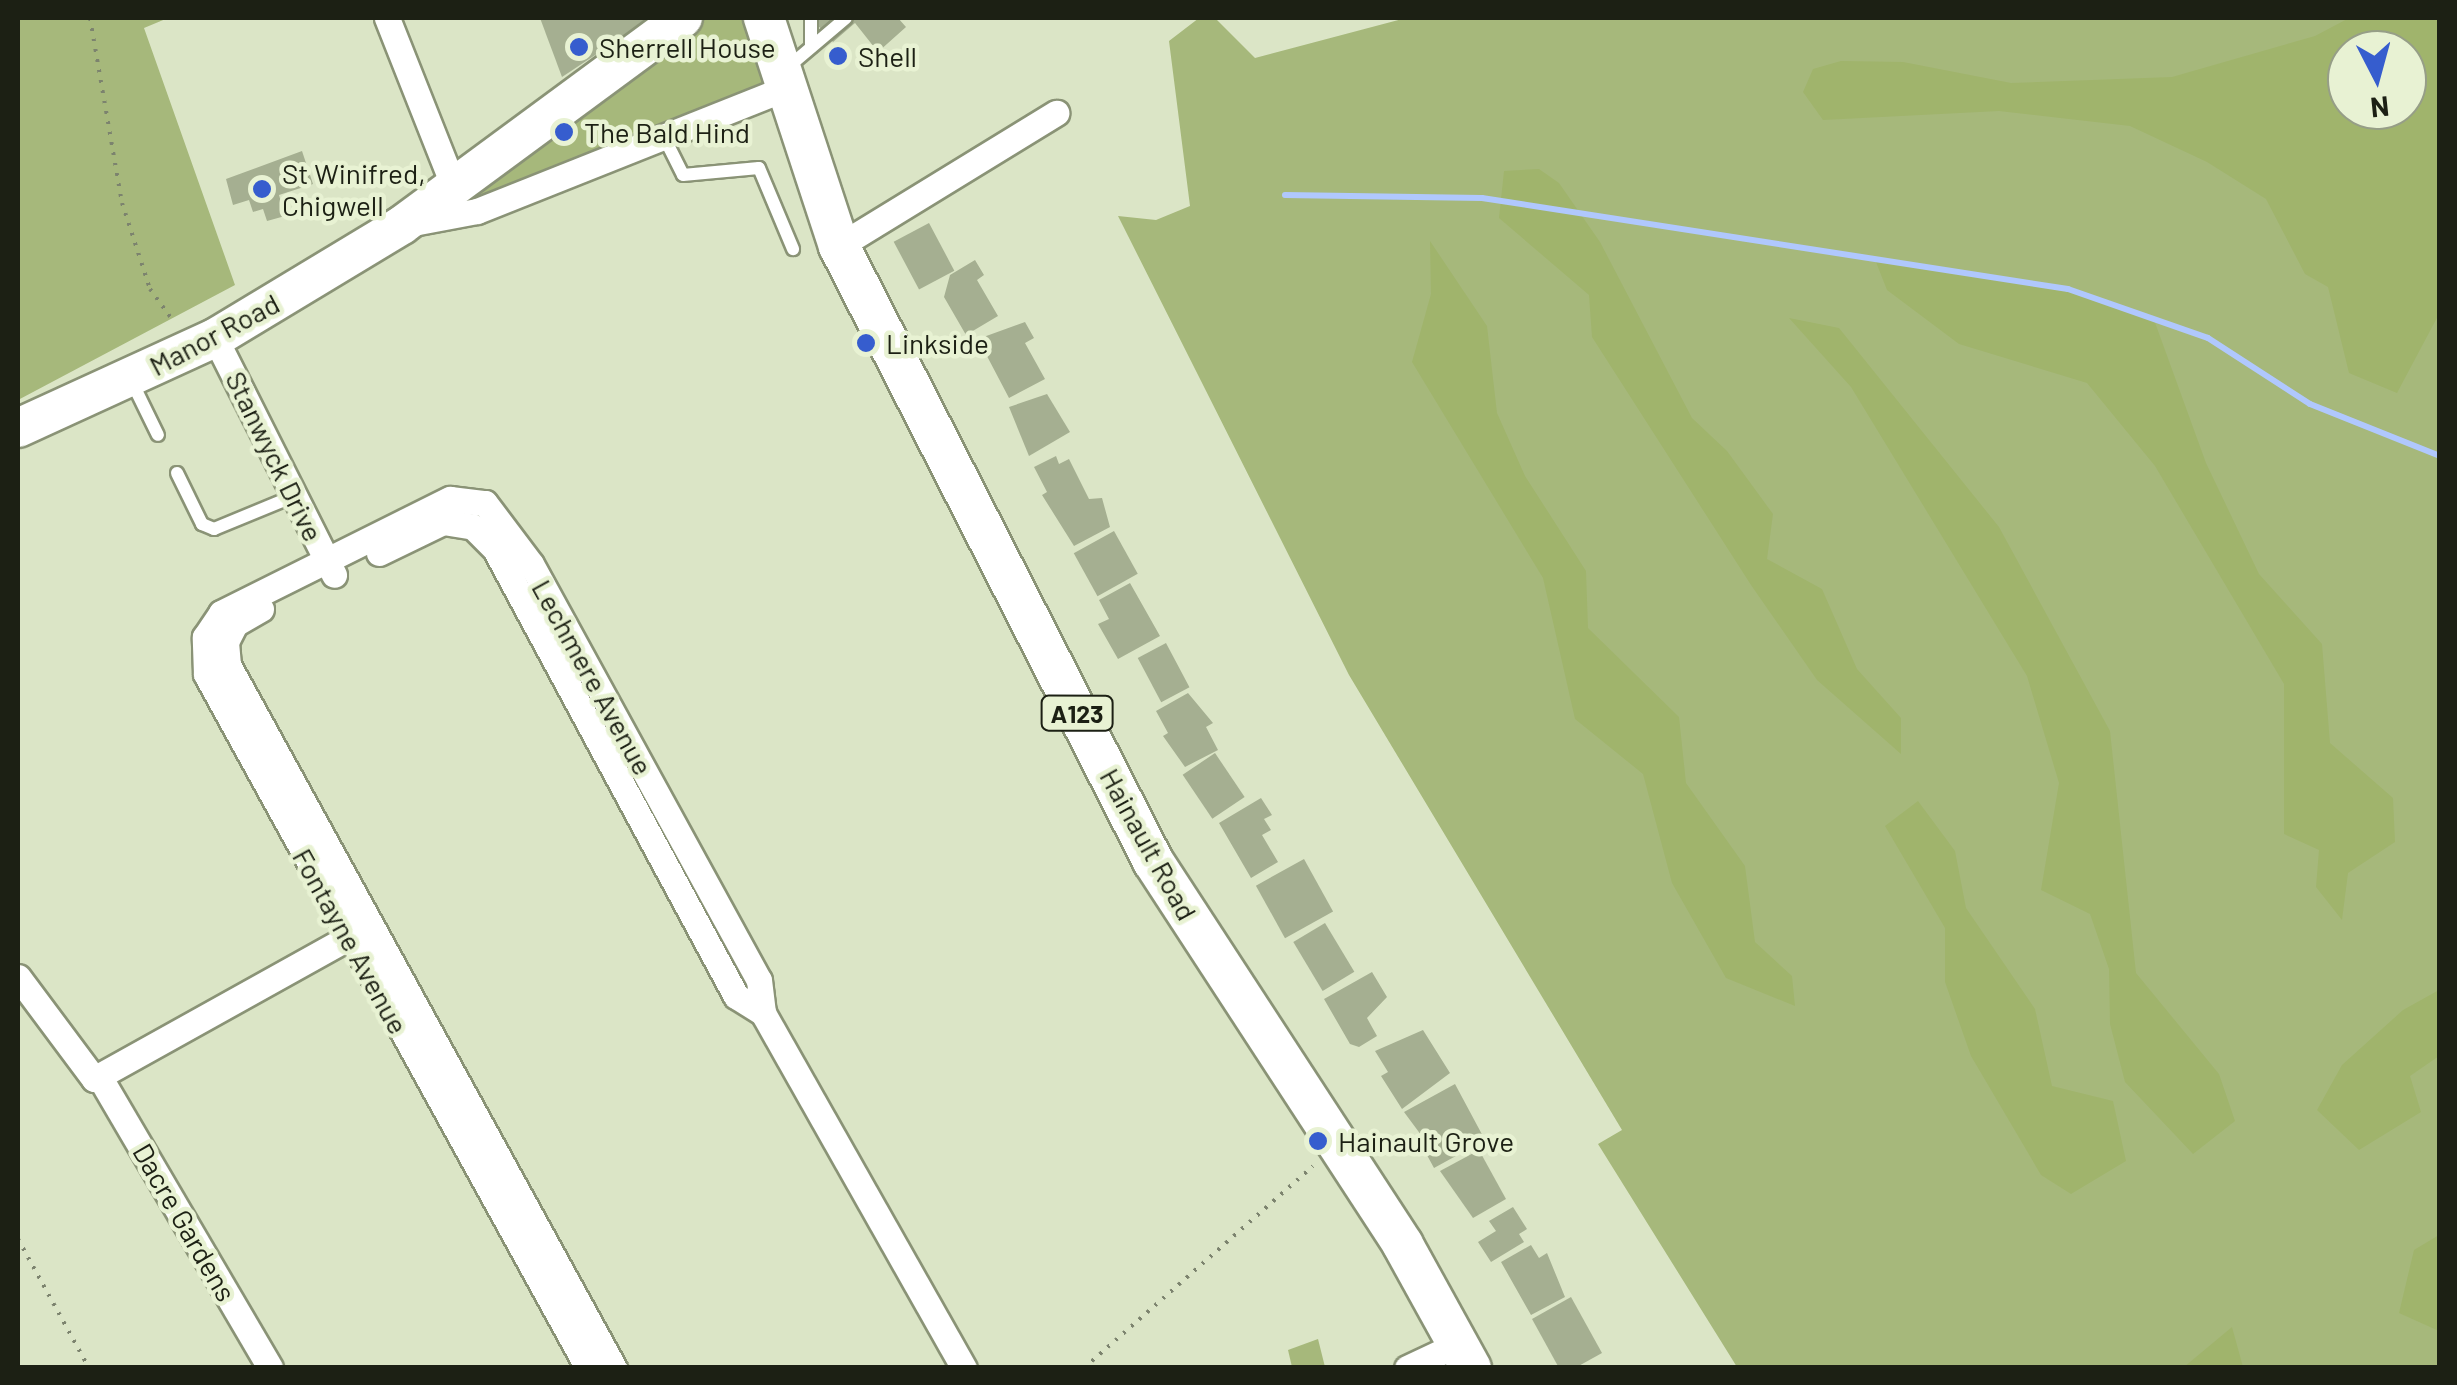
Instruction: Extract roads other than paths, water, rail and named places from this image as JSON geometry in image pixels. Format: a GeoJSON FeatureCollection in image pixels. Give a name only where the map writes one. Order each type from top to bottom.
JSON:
{"type":"FeatureCollection","features":[{"type":"Feature","properties":{"kind":"main road","name":"Manor Road"},"geometry":{"type":"LineString","coordinates":[[18,428],[212,340],[402,225],[683,18]]}},
{"type":"Feature","properties":{"kind":"main road","name":"Hainault Road"},"geometry":{"type":"LineString","coordinates":[[764,18],[839,246],[1153,861],[1340,1145],[1464,1356]]}},
{"type":"Feature","properties":{"kind":"street"},"geometry":{"type":"LineString","coordinates":[[388,18],[454,186]]}},
{"type":"Feature","properties":{"kind":"street","name":"Manor Road"},"geometry":{"type":"LineString","coordinates":[[402,225],[477,211],[664,137],[782,82]]}},
{"type":"Feature","properties":{"kind":"street"},"geometry":{"type":"LineString","coordinates":[[839,246],[1056,113]]}},
{"type":"Feature","properties":{"kind":"street","name":"Stanwyck Drive"},"geometry":{"type":"LineString","coordinates":[[212,340],[330,567]]}},
{"type":"Feature","properties":{"kind":"street","name":"Lechmere Avenue"},"geometry":{"type":"LineString","coordinates":[[330,567],[450,499],[485,503],[633,778],[736,996],[763,1013],[964,1368]]}},
{"type":"Feature","properties":{"kind":"street","name":"Fontayne Avenue"},"geometry":{"type":"LineString","coordinates":[[330,567],[221,613],[205,637],[206,674],[237,711],[546,1268],[614,1368]]}},
{"type":"Feature","properties":{"kind":"street"},"geometry":{"type":"LineString","coordinates":[[97,1078],[358,932]]}},
{"type":"Feature","properties":{"kind":"street","name":"Dacre Gardens"},"geometry":{"type":"LineString","coordinates":[[18,978],[97,1078],[270,1368]]}},
{"type":"Feature","properties":{"kind":"street","name":"Fontayne Avenue"},"geometry":{"type":"LineString","coordinates":[[546,1268],[588,1368]]}},
{"type":"Feature","properties":{"kind":"street"},"geometry":{"type":"LineString","coordinates":[[1407,1368],[1464,1356]]}},
{"type":"Feature","properties":{"kind":"lane"},"geometry":{"type":"LineString","coordinates":[[810,18],[810,46]]}},
{"type":"Feature","properties":{"kind":"lane"},"geometry":{"type":"LineString","coordinates":[[782,82],[810,46],[846,18]]}},
{"type":"Feature","properties":{"kind":"lane"},"geometry":{"type":"LineString","coordinates":[[664,137],[683,174],[759,168],[793,249]]}},
{"type":"Feature","properties":{"kind":"lane"},"geometry":{"type":"LineString","coordinates":[[130,378],[158,435]]}},
{"type":"Feature","properties":{"kind":"lane"},"geometry":{"type":"LineString","coordinates":[[176,473],[202,524],[214,529],[294,496]]}},
{"type":"Feature","properties":{"kind":"waterway"},"geometry":{"type":"LineString","coordinates":[[1285,195],[1482,198],[2068,289],[2208,338],[2310,404],[2440,456]]}},
{"type":"Feature","properties":{"kind":"place","name":"Sherrell House"},"geometry":{"type":"Point","coordinates":[579,47]}},
{"type":"Feature","properties":{"kind":"place","name":"Shell"},"geometry":{"type":"Point","coordinates":[838,56]}},
{"type":"Feature","properties":{"kind":"place","name":"The Bald Hind"},"geometry":{"type":"Point","coordinates":[564,132]}},
{"type":"Feature","properties":{"kind":"place","name":"St Winifred, Chigwell"},"geometry":{"type":"Point","coordinates":[262,189]}},
{"type":"Feature","properties":{"kind":"place","name":"Linkside"},"geometry":{"type":"Point","coordinates":[866,343]}},
{"type":"Feature","properties":{"kind":"place","name":"Hainault Grove"},"geometry":{"type":"Point","coordinates":[1318,1141]}}]}
